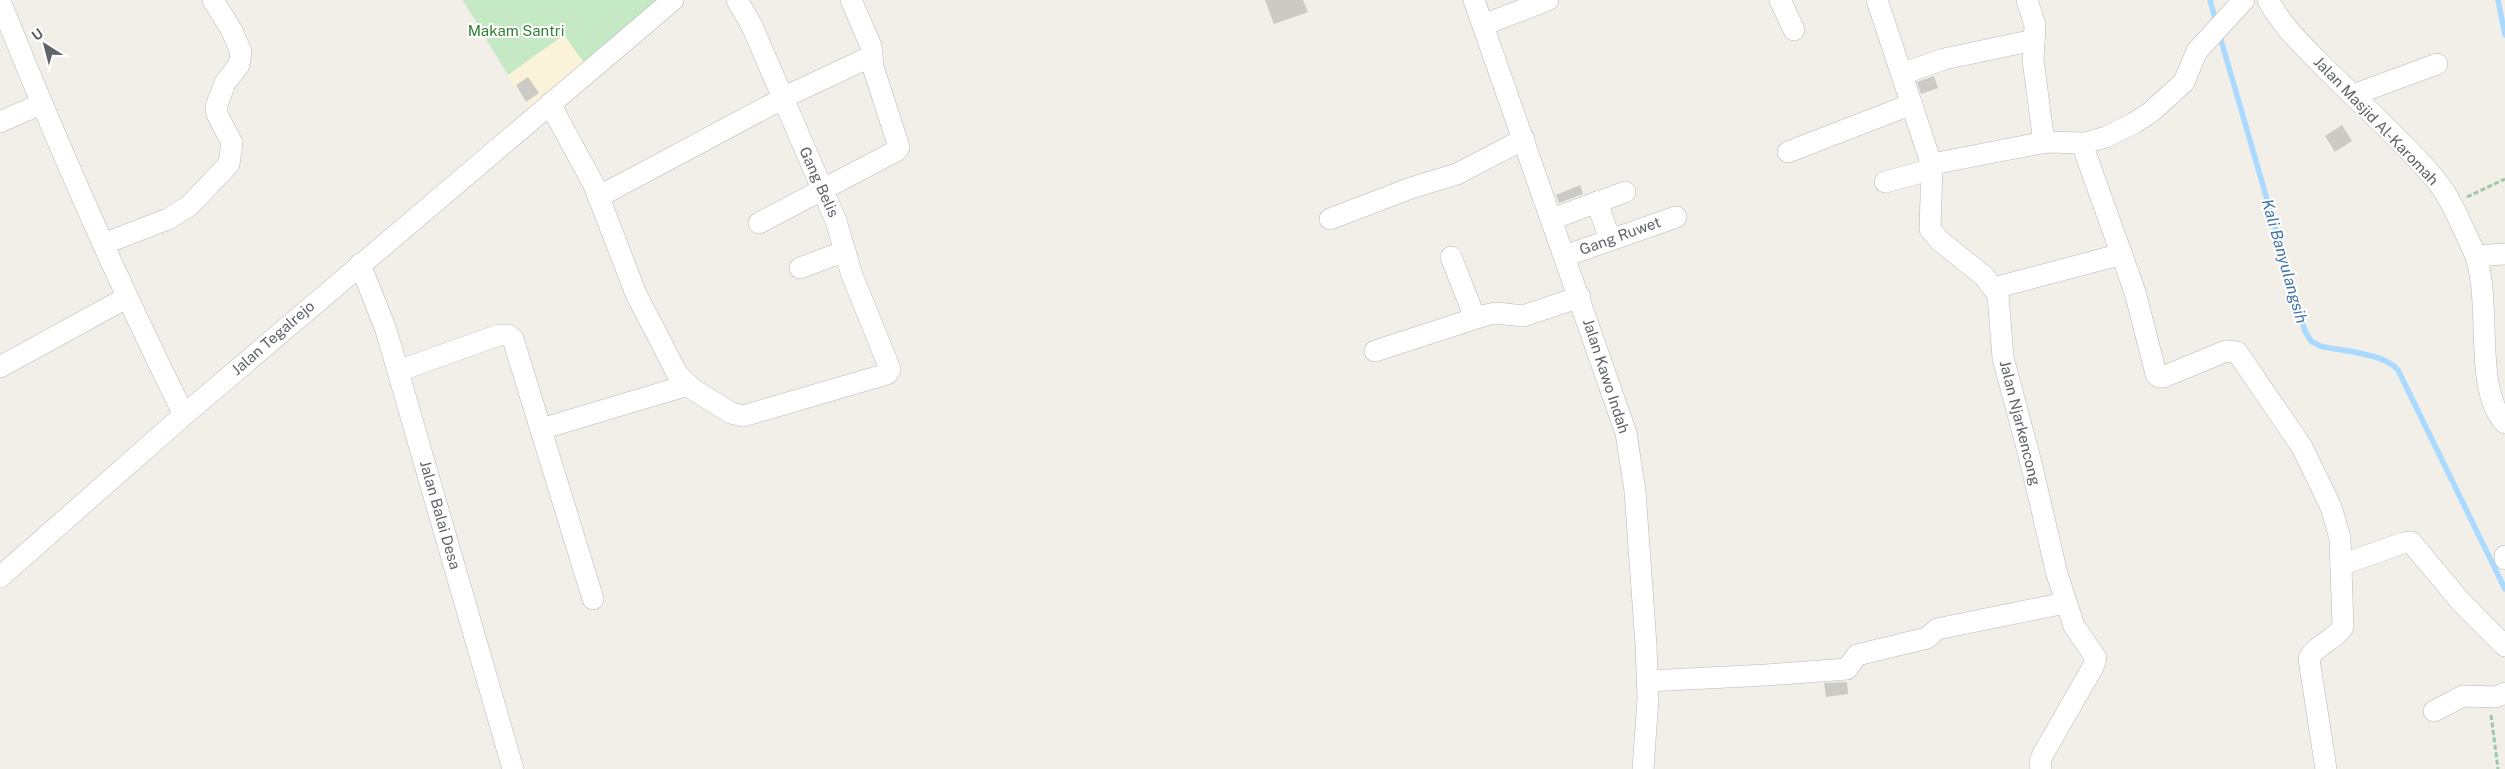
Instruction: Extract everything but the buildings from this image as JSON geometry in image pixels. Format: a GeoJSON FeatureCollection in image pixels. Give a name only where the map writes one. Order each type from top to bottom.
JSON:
{"type":"FeatureCollection","features":[{"type":"Feature","properties":{"kind":"street"},"geometry":{"type":"LineString","coordinates":[[103,244],[168,219],[200,196],[229,164],[232,143],[217,114],[216,106],[225,83],[239,65],[241,52],[232,31],[213,0]]}},
{"type":"Feature","properties":{"kind":"street","name":"Jalan Tegalrejo"},"geometry":{"type":"LineString","coordinates":[[0,577],[184,415],[360,264],[674,0]]}},
{"type":"Feature","properties":{"kind":"street","name":"Gang Belis"},"geometry":{"type":"LineString","coordinates":[[688,385],[731,413],[743,416],[887,374],[890,368],[857,288],[838,225],[752,26],[737,0]]}},
{"type":"Feature","properties":{"kind":"street"},"geometry":{"type":"LineString","coordinates":[[759,223],[896,151],[899,147],[873,67],[871,46],[851,0]]}},
{"type":"Feature","properties":{"kind":"street","name":"Jalan Kawo Indah"},"geometry":{"type":"LineString","coordinates":[[1474,0],[1621,418],[1633,470],[1648,680],[1643,769]]}},
{"type":"Feature","properties":{"kind":"street"},"geometry":{"type":"LineString","coordinates":[[1484,26],[1522,5],[1548,0]]}},
{"type":"Feature","properties":{"kind":"street"},"geometry":{"type":"LineString","coordinates":[[1780,0],[1794,30]]}},
{"type":"Feature","properties":{"kind":"street"},"geometry":{"type":"LineString","coordinates":[[1877,0],[1932,166],[1930,229],[1934,236],[1975,268],[1994,288],[2122,254]]}},
{"type":"Feature","properties":{"kind":"street"},"geometry":{"type":"LineString","coordinates":[[2027,0],[2035,25],[2033,60],[2044,143]]}},
{"type":"Feature","properties":{"kind":"street","name":"Jalan Masjid Al-Karomah"},"geometry":{"type":"LineString","coordinates":[[2268,0],[2288,30],[2426,168],[2451,204],[2476,256],[2481,274],[2484,337],[2491,399],[2496,411],[2505,423]]}},
{"type":"Feature","properties":{"kind":"street"},"geometry":{"type":"LineString","coordinates":[[0,1],[42,104],[126,298],[184,415]]}},
{"type":"Feature","properties":{"kind":"street"},"geometry":{"type":"LineString","coordinates":[[1884,182],[1932,166],[2044,143],[2082,144],[2112,134],[2151,112],[2185,80],[2201,47],[2238,6]]}},
{"type":"Feature","properties":{"kind":"street"},"geometry":{"type":"LineString","coordinates":[[1902,74],[1944,59],[2034,40]]}},
{"type":"Feature","properties":{"kind":"street"},"geometry":{"type":"LineString","coordinates":[[598,197],[782,99],[872,56]]}},
{"type":"Feature","properties":{"kind":"street"},"geometry":{"type":"LineString","coordinates":[[2352,95],[2437,64]]}},
{"type":"Feature","properties":{"kind":"street"},"geometry":{"type":"LineString","coordinates":[[0,122],[42,104]]}},
{"type":"Feature","properties":{"kind":"street"},"geometry":{"type":"LineString","coordinates":[[541,429],[688,385],[676,372],[636,294],[598,197],[550,104]]}},
{"type":"Feature","properties":{"kind":"street"},"geometry":{"type":"LineString","coordinates":[[1788,152],[1912,104]]}},
{"type":"Feature","properties":{"kind":"street"},"geometry":{"type":"LineString","coordinates":[[1330,219],[1411,188],[1450,177],[1524,139]]}},
{"type":"Feature","properties":{"kind":"street"},"geometry":{"type":"LineString","coordinates":[[2082,144],[2135,292],[2156,374],[2159,377],[2163,377],[2230,350],[2240,354],[2282,415],[2312,466],[2339,533],[2342,565],[2343,627],[2312,654],[2309,659],[2326,769]]}},
{"type":"Feature","properties":{"kind":"street"},"geometry":{"type":"LineString","coordinates":[[1552,219],[1625,192]]}},
{"type":"Feature","properties":{"kind":"street"},"geometry":{"type":"LineString","coordinates":[[1596,202],[1610,240]]}},
{"type":"Feature","properties":{"kind":"street","name":"Gang Ruwet"},"geometry":{"type":"LineString","coordinates":[[1565,256],[1676,217]]}},
{"type":"Feature","properties":{"kind":"street"},"geometry":{"type":"LineString","coordinates":[[800,268],[845,251]]}},
{"type":"Feature","properties":{"kind":"street"},"geometry":{"type":"LineString","coordinates":[[2476,256],[2505,254]]}},
{"type":"Feature","properties":{"kind":"street"},"geometry":{"type":"LineString","coordinates":[[1451,257],[1475,318]]}},
{"type":"Feature","properties":{"kind":"street","name":"Jalan Balai Desa"},"geometry":{"type":"LineString","coordinates":[[360,264],[380,312],[398,371],[513,769]]}},
{"type":"Feature","properties":{"kind":"street","name":"Jalan Njarkencong"},"geometry":{"type":"LineString","coordinates":[[1994,288],[1999,300],[2002,351],[2008,384],[2030,459],[2053,560],[2065,603],[2074,626],[2094,654],[2096,661],[2043,754],[2040,762],[2041,769]]}},
{"type":"Feature","properties":{"kind":"street"},"geometry":{"type":"LineString","coordinates":[[1375,351],[1492,313],[1523,316],[1580,297]]}},
{"type":"Feature","properties":{"kind":"street"},"geometry":{"type":"LineString","coordinates":[[0,367],[126,298]]}},
{"type":"Feature","properties":{"kind":"street"},"geometry":{"type":"LineString","coordinates":[[398,371],[496,336],[508,335],[516,344],[593,599]]}},
{"type":"Feature","properties":{"kind":"street"},"geometry":{"type":"LineString","coordinates":[[2342,565],[2403,543],[2412,543],[2456,595],[2505,646]]}},
{"type":"Feature","properties":{"kind":"street"},"geometry":{"type":"LineString","coordinates":[[1648,680],[1847,669],[1859,655],[1927,638],[1937,629],[2065,603]]}},
{"type":"Feature","properties":{"kind":"street"},"geometry":{"type":"LineString","coordinates":[[2434,711],[2463,696],[2497,695]]}},
{"type":"Feature","properties":{"kind":"path"},"geometry":{"type":"LineString","coordinates":[[2451,204],[2505,179]]}},
{"type":"Feature","properties":{"kind":"path"},"geometry":{"type":"LineString","coordinates":[[2497,695],[2498,769]]}},
{"type":"Feature","properties":{"kind":"green space","name":"Makam Santri"},"geometry":{"type":"Polygon","coordinates":[[[463,0],[661,0],[584,63],[564,35],[508,75],[463,0]]]}},
{"type":"Feature","properties":{"kind":"sand"},"geometry":{"type":"Polygon","coordinates":[[[564,35],[584,63],[530,108],[508,75],[564,35]]]}},
{"type":"Feature","properties":{"kind":"waterway","name":"Kali Banyulangsih"},"geometry":{"type":"LineString","coordinates":[[2210,0],[2216,22]]}},
{"type":"Feature","properties":{"kind":"waterway"},"geometry":{"type":"LineString","coordinates":[[2498,0],[2505,35]]}},
{"type":"Feature","properties":{"kind":"waterway","name":"Kali Banyulangsih"},"geometry":{"type":"LineString","coordinates":[[2219,33],[2305,331],[2311,341],[2320,346],[2373,356],[2391,364],[2398,370],[2505,589]]}}]}
